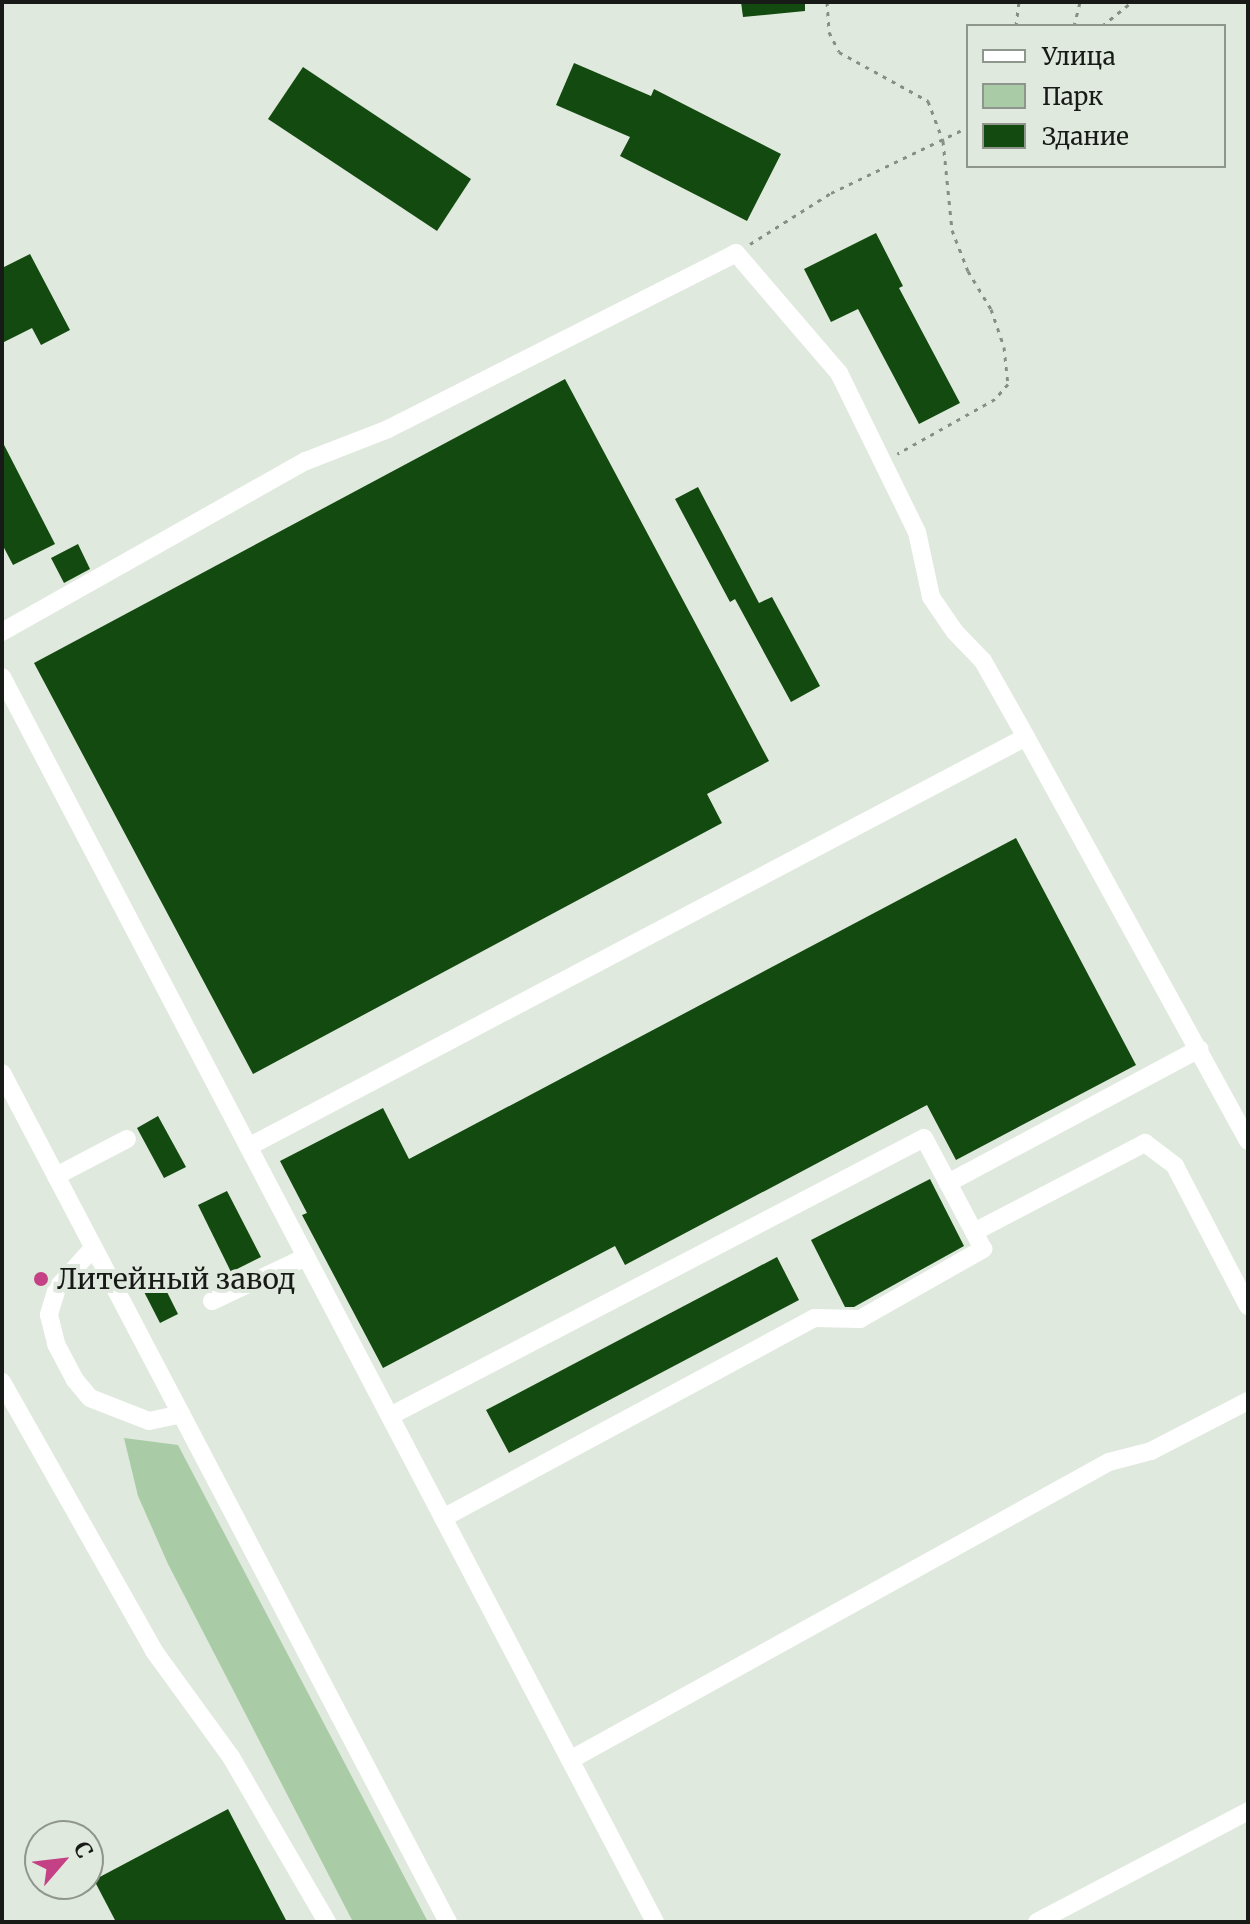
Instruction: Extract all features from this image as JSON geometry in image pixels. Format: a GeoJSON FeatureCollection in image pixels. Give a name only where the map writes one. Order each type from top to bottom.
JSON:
{"type":"FeatureCollection","features":[{"type":"Feature","properties":{"kind":"street"},"geometry":{"type":"LineString","coordinates":[[2,632],[306,461],[388,429],[736,253],[839,373],[885,461],[917,532],[931,597],[955,632],[983,661],[1248,1141]]}},
{"type":"Feature","properties":{"kind":"street"},"geometry":{"type":"LineString","coordinates":[[2,677],[655,1922]]}},
{"type":"Feature","properties":{"kind":"street"},"geometry":{"type":"LineString","coordinates":[[248,1147],[1026,737]]}},
{"type":"Feature","properties":{"kind":"street"},"geometry":{"type":"LineString","coordinates":[[948,1183],[1199,1049]]}},
{"type":"Feature","properties":{"kind":"street"},"geometry":{"type":"LineString","coordinates":[[2,1073],[448,1922]]}},
{"type":"Feature","properties":{"kind":"street"},"geometry":{"type":"LineString","coordinates":[[390,1416],[924,1138],[983,1249],[860,1319],[814,1318],[443,1518]]}},
{"type":"Feature","properties":{"kind":"street"},"geometry":{"type":"LineString","coordinates":[[56,1176],[127,1139]]}},
{"type":"Feature","properties":{"kind":"street"},"geometry":{"type":"LineString","coordinates":[[974,1232],[1145,1143],[1175,1166],[1248,1306]]}},
{"type":"Feature","properties":{"kind":"street"},"geometry":{"type":"LineString","coordinates":[[93,1248],[57,1288],[49,1315],[56,1344],[75,1380],[90,1398],[149,1421],[181,1414]]}},
{"type":"Feature","properties":{"kind":"street"},"geometry":{"type":"LineString","coordinates":[[212,1301],[306,1257]]}},
{"type":"Feature","properties":{"kind":"street"},"geometry":{"type":"LineString","coordinates":[[2,1382],[154,1651],[237,1767],[327,1922]]}},
{"type":"Feature","properties":{"kind":"street"},"geometry":{"type":"LineString","coordinates":[[570,1760],[1109,1462],[1151,1451],[1248,1401]]}},
{"type":"Feature","properties":{"kind":"street"},"geometry":{"type":"LineString","coordinates":[[1037,1922],[1248,1811]]}},
{"type":"Feature","properties":{"kind":"path"},"geometry":{"type":"LineString","coordinates":[[827,2],[829,32],[839,52],[928,101],[943,141],[952,230],[968,271],[991,309],[1004,347],[1008,384],[995,399],[885,461]]}},
{"type":"Feature","properties":{"kind":"path"},"geometry":{"type":"LineString","coordinates":[[1016,24],[1019,2]]}},
{"type":"Feature","properties":{"kind":"path"},"geometry":{"type":"LineString","coordinates":[[1074,24],[1080,2]]}},
{"type":"Feature","properties":{"kind":"path"},"geometry":{"type":"LineString","coordinates":[[1104,24],[1132,2]]}},
{"type":"Feature","properties":{"kind":"path"},"geometry":{"type":"LineString","coordinates":[[736,253],[831,193],[966,128]]}},
{"type":"Feature","properties":{"kind":"green space"},"geometry":{"type":"Polygon","coordinates":[[[124,1438],[178,1445],[428,1922],[353,1922],[168,1564],[138,1496],[124,1438]]]}},
{"type":"Feature","properties":{"kind":"building"},"geometry":{"type":"Polygon","coordinates":[[[741,2],[805,2],[805,11],[743,17],[741,2]]]}},
{"type":"Feature","properties":{"kind":"building"},"geometry":{"type":"Polygon","coordinates":[[[574,63],[651,96],[654,89],[781,154],[747,221],[620,156],[630,137],[556,105],[574,63]]]}},
{"type":"Feature","properties":{"kind":"building"},"geometry":{"type":"Polygon","coordinates":[[[303,67],[471,179],[437,231],[268,119],[303,67]]]}},
{"type":"Feature","properties":{"kind":"building"},"geometry":{"type":"Polygon","coordinates":[[[876,233],[903,286],[899,288],[960,403],[919,424],[858,309],[831,322],[804,269],[876,233]]]}},
{"type":"Feature","properties":{"kind":"building"},"geometry":{"type":"Polygon","coordinates":[[[30,254],[70,330],[41,345],[32,328],[2,343],[2,268],[30,254]]]}},
{"type":"Feature","properties":{"kind":"building"},"geometry":{"type":"Polygon","coordinates":[[[565,379],[769,761],[707,794],[722,823],[253,1074],[34,663],[565,379]]]}},
{"type":"Feature","properties":{"kind":"building"},"geometry":{"type":"Polygon","coordinates":[[[2,441],[55,544],[13,565],[2,544],[2,441]]]}},
{"type":"Feature","properties":{"kind":"building"},"geometry":{"type":"Polygon","coordinates":[[[698,487],[759,603],[772,597],[820,686],[791,702],[735,599],[730,602],[675,499],[698,487]]]}},
{"type":"Feature","properties":{"kind":"building"},"geometry":{"type":"Polygon","coordinates":[[[78,544],[90,569],[64,583],[51,558],[78,544]]]}},
{"type":"Feature","properties":{"kind":"building"},"geometry":{"type":"Polygon","coordinates":[[[1016,838],[1136,1065],[956,1160],[927,1105],[625,1265],[615,1246],[383,1368],[302,1215],[307,1213],[280,1161],[383,1108],[409,1159],[1016,838]]]}},
{"type":"Feature","properties":{"kind":"building"},"geometry":{"type":"Polygon","coordinates":[[[158,1116],[186,1167],[164,1178],[137,1128],[158,1116]]]}},
{"type":"Feature","properties":{"kind":"building"},"geometry":{"type":"Polygon","coordinates":[[[930,1179],[964,1246],[854,1307],[845,1307],[811,1240],[930,1179]]]}},
{"type":"Feature","properties":{"kind":"building"},"geometry":{"type":"Polygon","coordinates":[[[227,1191],[261,1257],[231,1272],[198,1205],[227,1191]]]}},
{"type":"Feature","properties":{"kind":"building"},"geometry":{"type":"Polygon","coordinates":[[[777,1257],[799,1300],[509,1453],[486,1410],[777,1257]]]}},
{"type":"Feature","properties":{"kind":"building"},"geometry":{"type":"Polygon","coordinates":[[[159,1276],[178,1314],[160,1323],[141,1286],[159,1276]]]}},
{"type":"Feature","properties":{"kind":"building"},"geometry":{"type":"Polygon","coordinates":[[[228,1809],[287,1922],[116,1922],[104,1899],[104,1875],[228,1809]]]}},
{"type":"Feature","properties":{"kind":"place","name":"Литейный завод"},"geometry":{"type":"Point","coordinates":[41,1279]}}]}
